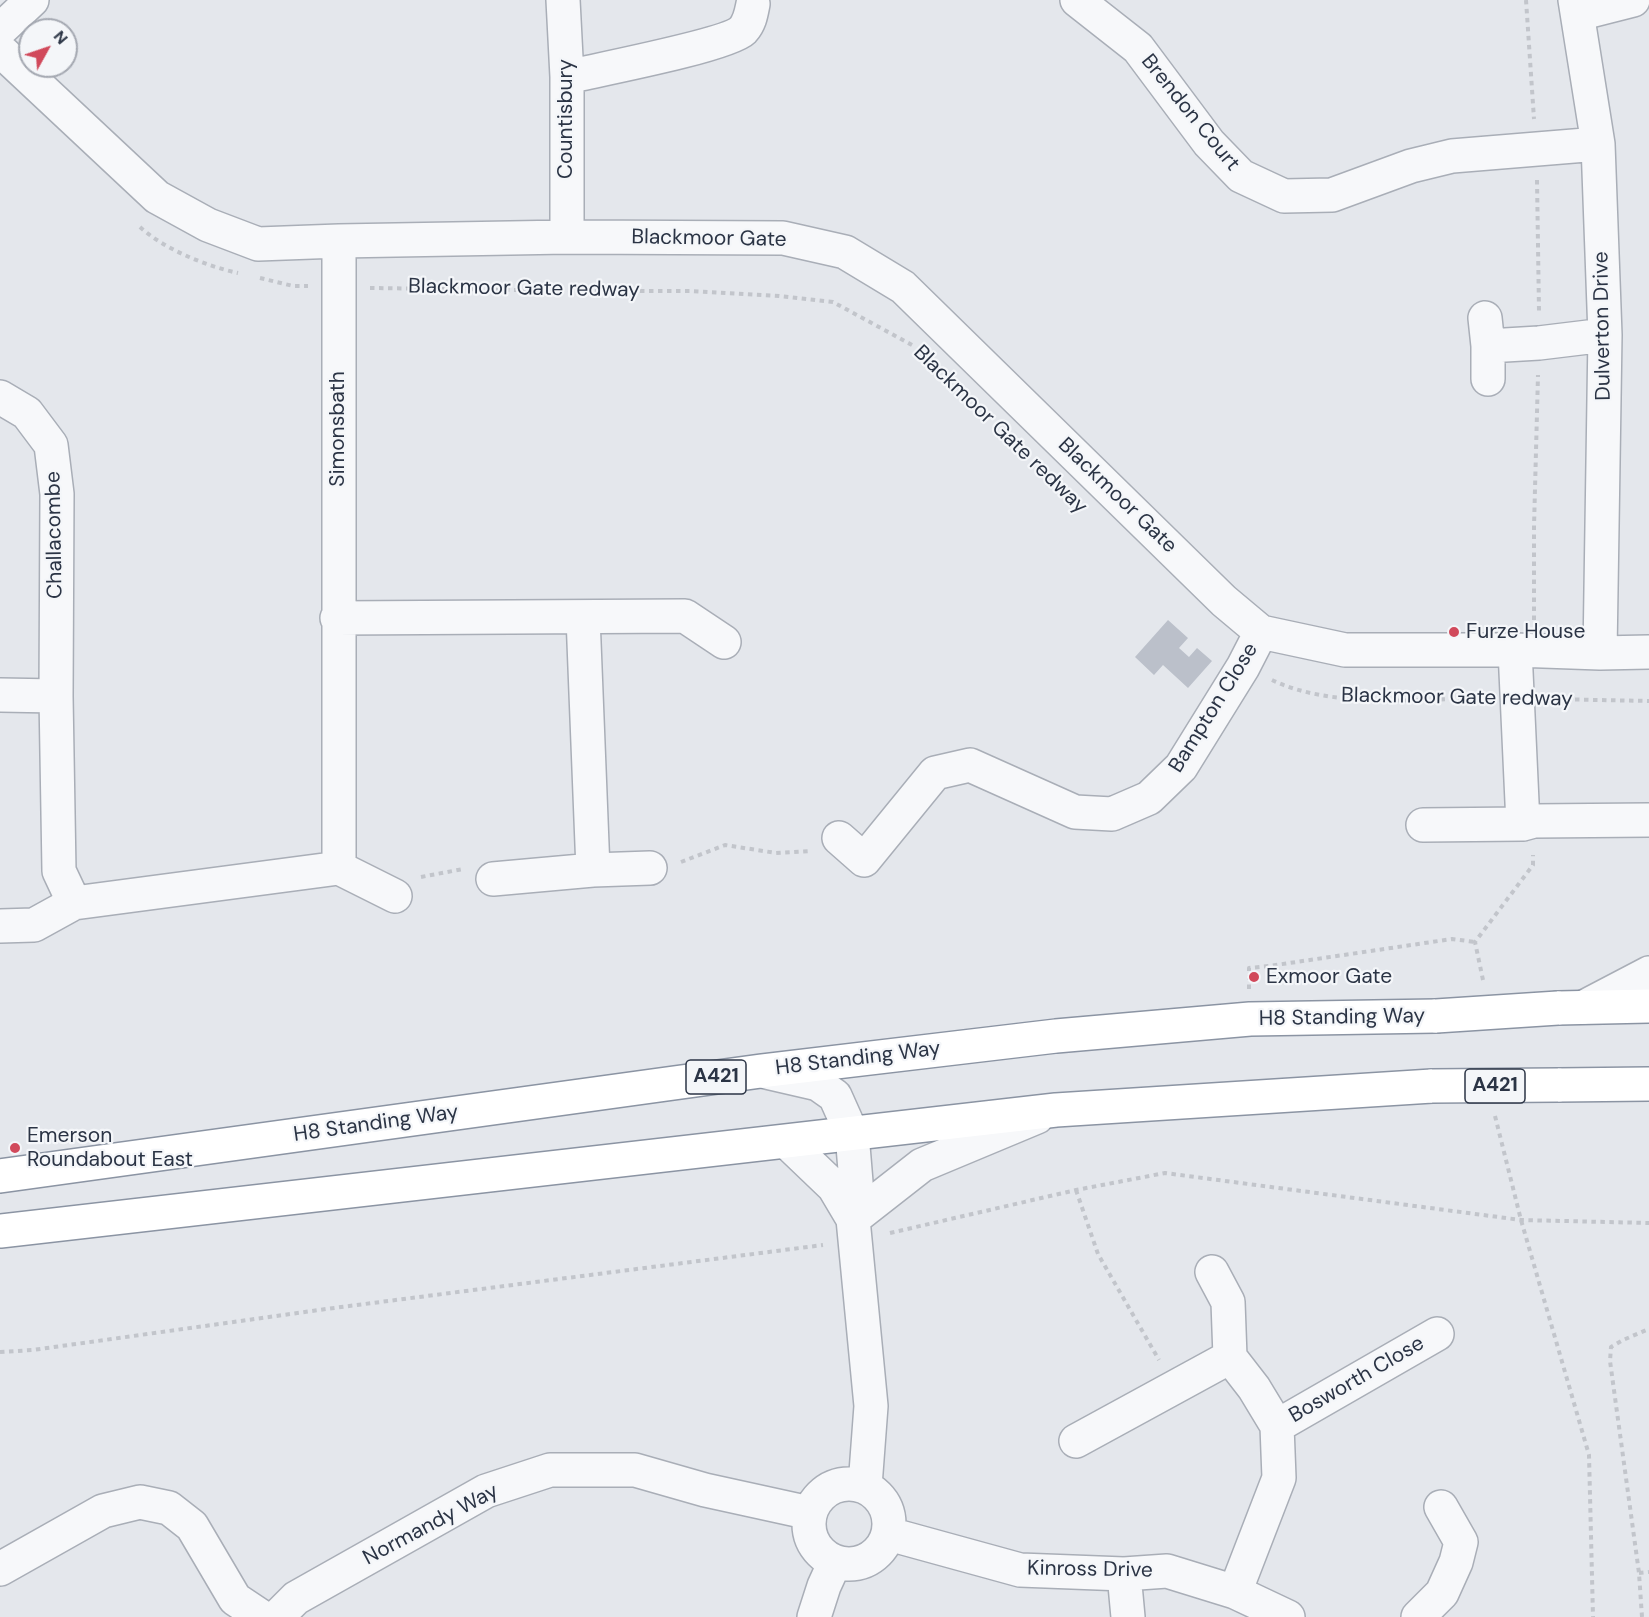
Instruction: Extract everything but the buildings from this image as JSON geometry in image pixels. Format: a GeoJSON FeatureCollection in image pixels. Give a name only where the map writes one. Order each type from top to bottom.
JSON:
{"type":"FeatureCollection","features":[{"type":"Feature","properties":{"kind":"highway","name":"H8 Standing Way"},"geometry":{"type":"LineString","coordinates":[[0,1176],[761,1071],[1056,1036],[1250,1019],[1436,1016],[1571,1007],[1649,1006]]}},
{"type":"Feature","properties":{"kind":"highway","name":"A421"},"geometry":{"type":"LineString","coordinates":[[0,1231],[1056,1110],[1432,1086],[1649,1084]]}},
{"type":"Feature","properties":{"kind":"street"},"geometry":{"type":"LineString","coordinates":[[0,30],[32,0]]}},
{"type":"Feature","properties":{"kind":"street","name":"Countisbury"},"geometry":{"type":"LineString","coordinates":[[563,0],[567,76],[567,237]]}},
{"type":"Feature","properties":{"kind":"street","name":"Brendon Court"},"geometry":{"type":"LineString","coordinates":[[1077,0],[1138,48],[1209,144],[1241,176],[1284,196],[1332,195],[1411,166],[1452,156],[1598,144]]}},
{"type":"Feature","properties":{"kind":"street"},"geometry":{"type":"LineString","coordinates":[[1576,7],[1633,0]]}},
{"type":"Feature","properties":{"kind":"street"},"geometry":{"type":"LineString","coordinates":[[567,76],[717,42],[742,31],[751,19],[753,4]]}},
{"type":"Feature","properties":{"kind":"street","name":"Dulverton Drive"},"geometry":{"type":"LineString","coordinates":[[1576,7],[1598,144],[1605,335],[1600,653]]}},
{"type":"Feature","properties":{"kind":"street","name":"Blackmoor Gate"},"geometry":{"type":"LineString","coordinates":[[0,50],[157,197],[208,225],[258,244],[567,237],[783,238],[845,252],[903,287],[1224,601],[1261,632],[1345,650],[1649,652]]}},
{"type":"Feature","properties":{"kind":"street","name":"Simonsbath"},"geometry":{"type":"LineString","coordinates":[[339,241],[339,868]]}},
{"type":"Feature","properties":{"kind":"street"},"geometry":{"type":"LineString","coordinates":[[1488,379],[1486,332],[1539,343],[1605,335]]}},
{"type":"Feature","properties":{"kind":"street","name":"Challacombe"},"geometry":{"type":"LineString","coordinates":[[0,397],[27,413],[51,445],[57,494],[56,696],[59,871],[74,903]]}},
{"type":"Feature","properties":{"kind":"street"},"geometry":{"type":"LineString","coordinates":[[338,618],[686,616],[724,642]]}},
{"type":"Feature","properties":{"kind":"street"},"geometry":{"type":"LineString","coordinates":[[583,617],[593,870]]}},
{"type":"Feature","properties":{"kind":"street","name":"Bampton Close"},"geometry":{"type":"LineString","coordinates":[[839,838],[864,860],[935,773],[970,765],[1075,812],[1112,814],[1149,798],[1181,767],[1244,667],[1261,632]]}},
{"type":"Feature","properties":{"kind":"street"},"geometry":{"type":"LineString","coordinates":[[1515,650],[1523,824]]}},
{"type":"Feature","properties":{"kind":"street"},"geometry":{"type":"LineString","coordinates":[[0,695],[56,696]]}},
{"type":"Feature","properties":{"kind":"street"},"geometry":{"type":"LineString","coordinates":[[1424,825],[1523,824],[1534,820],[1649,820]]}},
{"type":"Feature","properties":{"kind":"street"},"geometry":{"type":"LineString","coordinates":[[0,926],[34,925],[74,903],[339,868],[395,896]]}},
{"type":"Feature","properties":{"kind":"street"},"geometry":{"type":"LineString","coordinates":[[493,879],[593,870],[651,868]]}},
{"type":"Feature","properties":{"kind":"street"},"geometry":{"type":"LineString","coordinates":[[1571,1007],[1649,973]]}},
{"type":"Feature","properties":{"kind":"street"},"geometry":{"type":"LineString","coordinates":[[761,1071],[818,1084],[835,1096],[852,1134],[856,1182],[854,1230],[871,1406],[864,1486]]}},
{"type":"Feature","properties":{"kind":"street"},"geometry":{"type":"LineString","coordinates":[[854,1230],[922,1165],[1056,1110]]}},
{"type":"Feature","properties":{"kind":"street"},"geometry":{"type":"LineString","coordinates":[[787,1142],[834,1187],[854,1230]]}},
{"type":"Feature","properties":{"kind":"street"},"geometry":{"type":"LineString","coordinates":[[1076,1441],[1230,1357],[1228,1302],[1212,1272]]}},
{"type":"Feature","properties":{"kind":"street","name":"Bosworth Close"},"geometry":{"type":"LineString","coordinates":[[1277,1426],[1437,1334]]}},
{"type":"Feature","properties":{"kind":"street","name":"Bosworth Close"},"geometry":{"type":"LineString","coordinates":[[1230,1357],[1254,1388],[1277,1426],[1280,1478],[1235,1592]]}},
{"type":"Feature","properties":{"kind":"street","name":"Normandy Way"},"geometry":{"type":"LineString","coordinates":[[277,1617],[296,1598],[486,1491],[550,1470],[635,1470],[705,1490],[810,1513]]}},
{"type":"Feature","properties":{"kind":"street"},"geometry":{"type":"LineString","coordinates":[[851,1483],[864,1486],[883,1500],[890,1522],[889,1534],[883,1546],[868,1559],[848,1564],[835,1562],[824,1556],[816,1547],[808,1525],[810,1513],[815,1500],[831,1487],[851,1483]]}},
{"type":"Feature","properties":{"kind":"street"},"geometry":{"type":"LineString","coordinates":[[0,1569],[104,1511],[140,1502],[169,1508],[192,1527],[235,1599],[261,1617]]}},
{"type":"Feature","properties":{"kind":"street"},"geometry":{"type":"LineString","coordinates":[[1418,1617],[1442,1593],[1456,1562],[1461,1542],[1441,1508]]}},
{"type":"Feature","properties":{"kind":"street","name":"Kinross Drive"},"geometry":{"type":"LineString","coordinates":[[889,1534],[1020,1570],[1124,1574],[1167,1571],[1235,1592],[1288,1617]]}},
{"type":"Feature","properties":{"kind":"street"},"geometry":{"type":"LineString","coordinates":[[814,1617],[835,1562]]}},
{"type":"Feature","properties":{"kind":"street"},"geometry":{"type":"LineString","coordinates":[[1124,1574],[1128,1617]]}},
{"type":"Feature","properties":{"kind":"path"},"geometry":{"type":"LineString","coordinates":[[136,223],[153,238],[215,268],[248,276]]}},
{"type":"Feature","properties":{"kind":"path","name":"Blackmoor Gate redway"},"geometry":{"type":"LineString","coordinates":[[259,278],[293,286],[691,291],[779,296],[833,302],[909,342],[918,350]]}},
{"type":"Feature","properties":{"kind":"path","name":"Blackmoor Gate redway"},"geometry":{"type":"LineString","coordinates":[[1244,667],[1285,687],[1348,699],[1516,698],[1649,701]]}},
{"type":"Feature","properties":{"kind":"path"},"geometry":{"type":"LineString","coordinates":[[651,868],[682,862],[725,845],[776,854],[821,850],[839,838]]}},
{"type":"Feature","properties":{"kind":"path"},"geometry":{"type":"LineString","coordinates":[[395,896],[408,880],[468,868],[493,879]]}},
{"type":"Feature","properties":{"kind":"path"},"geometry":{"type":"LineString","coordinates":[[1250,1019],[1249,968],[1452,939],[1475,942]]}},
{"type":"Feature","properties":{"kind":"path"},"geometry":{"type":"LineString","coordinates":[[1076,1190],[1098,1254],[1174,1387]]}},
{"type":"Feature","properties":{"kind":"path"},"geometry":{"type":"LineString","coordinates":[[1521,1220],[1589,1455],[1593,1617]]}},
{"type":"Feature","properties":{"kind":"path"},"geometry":{"type":"LineString","coordinates":[[1642,1617],[1639,1573],[1610,1361],[1611,1347],[1649,1329]]}},
{"type":"Feature","properties":{"kind":"path"},"geometry":{"type":"LineString","coordinates":[[1639,1573],[1649,1572]]}},
{"type":"Feature","properties":{"kind":"place","name":"Furze House"},"geometry":{"type":"Point","coordinates":[1454,632]}},
{"type":"Feature","properties":{"kind":"place","name":"Exmoor Gate"},"geometry":{"type":"Point","coordinates":[1254,977]}},
{"type":"Feature","properties":{"kind":"place","name":"Emerson Roundabout East"},"geometry":{"type":"Point","coordinates":[15,1148]}}]}
